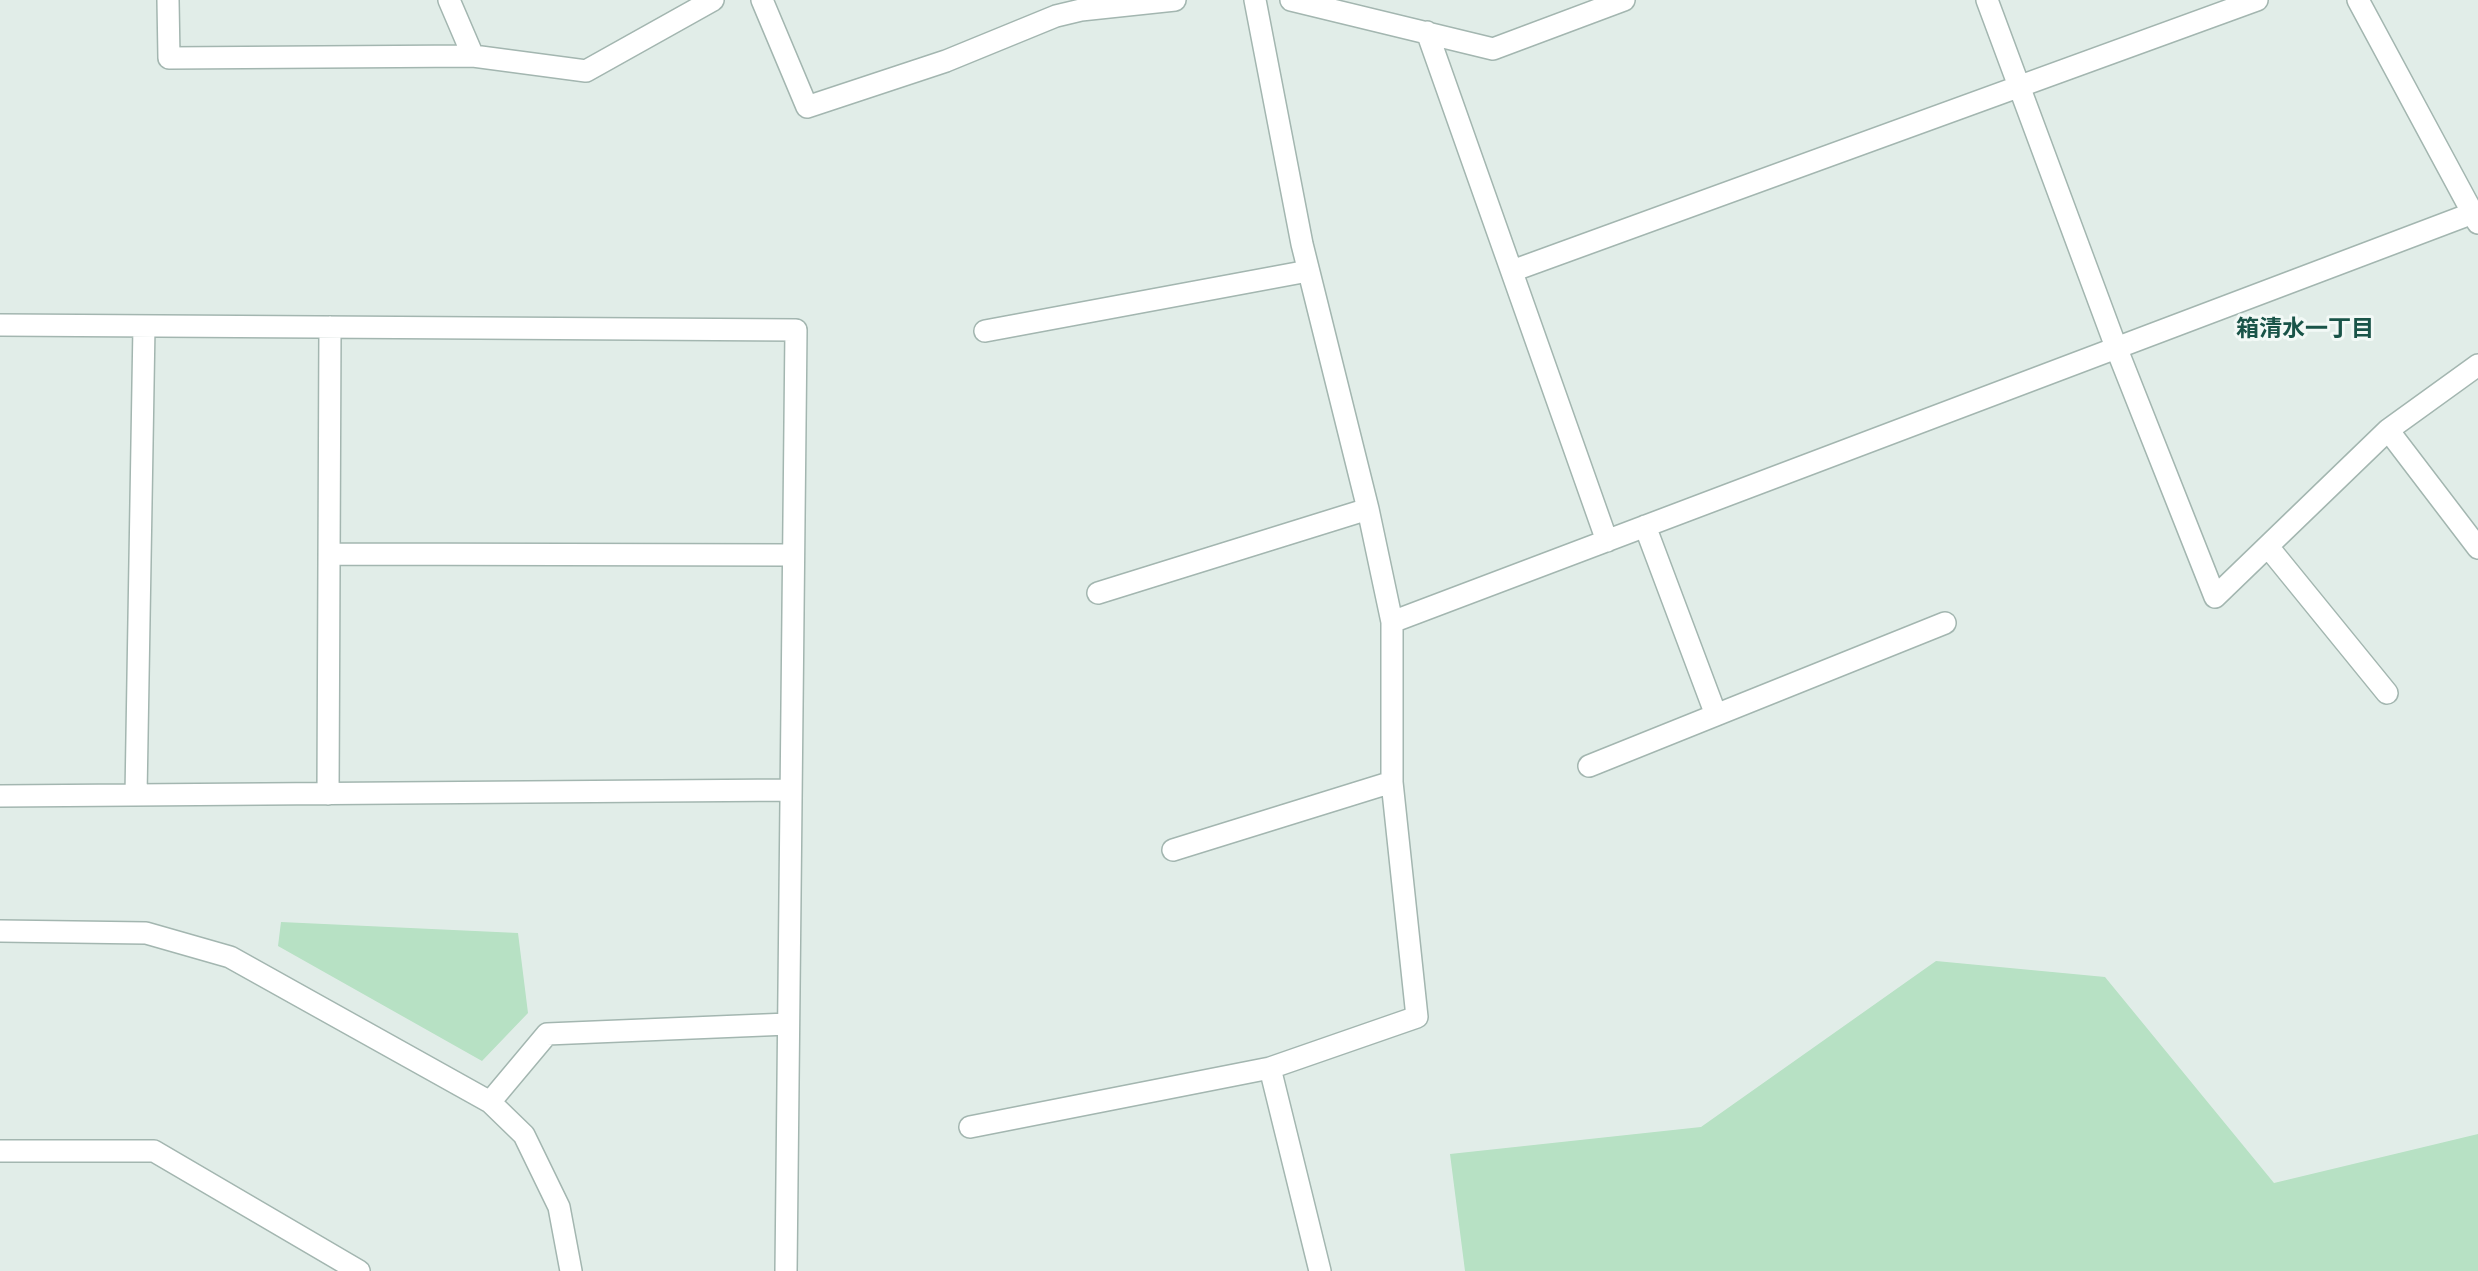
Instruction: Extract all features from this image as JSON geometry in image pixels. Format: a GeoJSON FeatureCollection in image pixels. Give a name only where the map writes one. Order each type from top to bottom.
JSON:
{"type":"FeatureCollection","features":[{"type":"Feature","properties":{"kind":"street"},"geometry":{"type":"LineString","coordinates":[[168,0],[169,58],[473,56],[586,71],[713,0]]}},
{"type":"Feature","properties":{"kind":"street"},"geometry":{"type":"LineString","coordinates":[[449,0],[473,56]]}},
{"type":"Feature","properties":{"kind":"street"},"geometry":{"type":"LineString","coordinates":[[762,0],[807,107],[946,61],[1053,8],[1081,10],[1175,0]]}},
{"type":"Feature","properties":{"kind":"street"},"geometry":{"type":"LineString","coordinates":[[970,1127],[1270,1068],[1417,1017],[1392,782],[1392,622],[1368,509],[1308,271],[1255,0]]}},
{"type":"Feature","properties":{"kind":"street"},"geometry":{"type":"LineString","coordinates":[[1291,0],[1493,49],[1624,0]]}},
{"type":"Feature","properties":{"kind":"street"},"geometry":{"type":"LineString","coordinates":[[1987,0],[2116,347],[2215,597],[2269,548],[2388,430],[2478,365]]}},
{"type":"Feature","properties":{"kind":"street"},"geometry":{"type":"LineString","coordinates":[[1512,271],[2257,0]]}},
{"type":"Feature","properties":{"kind":"street"},"geometry":{"type":"LineString","coordinates":[[1392,622],[2116,347],[2475,218],[2358,0]]}},
{"type":"Feature","properties":{"kind":"street"},"geometry":{"type":"LineString","coordinates":[[1427,32],[1607,541]]}},
{"type":"Feature","properties":{"kind":"street"},"geometry":{"type":"LineString","coordinates":[[985,331],[1308,271]]}},
{"type":"Feature","properties":{"kind":"street"},"geometry":{"type":"LineString","coordinates":[[0,325],[796,330],[786,1271]]}},
{"type":"Feature","properties":{"kind":"street"},"geometry":{"type":"LineString","coordinates":[[136,795],[144,326]]}},
{"type":"Feature","properties":{"kind":"street"},"geometry":{"type":"LineString","coordinates":[[328,794],[330,327]]}},
{"type":"Feature","properties":{"kind":"street"},"geometry":{"type":"LineString","coordinates":[[2388,430],[2478,548]]}},
{"type":"Feature","properties":{"kind":"street"},"geometry":{"type":"LineString","coordinates":[[1098,593],[1368,509]]}},
{"type":"Feature","properties":{"kind":"street"},"geometry":{"type":"LineString","coordinates":[[1645,526],[1716,715]]}},
{"type":"Feature","properties":{"kind":"street"},"geometry":{"type":"LineString","coordinates":[[2269,548],[2387,693]]}},
{"type":"Feature","properties":{"kind":"street"},"geometry":{"type":"LineString","coordinates":[[329,554],[793,555]]}},
{"type":"Feature","properties":{"kind":"street"},"geometry":{"type":"LineString","coordinates":[[1588,766],[1945,623]]}},
{"type":"Feature","properties":{"kind":"street"},"geometry":{"type":"LineString","coordinates":[[1173,850],[1392,782]]}},
{"type":"Feature","properties":{"kind":"street"},"geometry":{"type":"LineString","coordinates":[[0,796],[791,790]]}},
{"type":"Feature","properties":{"kind":"street"},"geometry":{"type":"LineString","coordinates":[[0,931],[146,933],[230,957],[490,1102],[524,1135],[559,1207],[571,1271]]}},
{"type":"Feature","properties":{"kind":"street"},"geometry":{"type":"LineString","coordinates":[[490,1102],[547,1034],[789,1024]]}},
{"type":"Feature","properties":{"kind":"street"},"geometry":{"type":"LineString","coordinates":[[1270,1068],[1320,1271]]}},
{"type":"Feature","properties":{"kind":"street"},"geometry":{"type":"LineString","coordinates":[[0,1151],[154,1151],[359,1271]]}},
{"type":"Feature","properties":{"kind":"green space"},"geometry":{"type":"Polygon","coordinates":[[[281,922],[518,933],[528,1013],[482,1061],[278,946],[281,922]]]}},
{"type":"Feature","properties":{"kind":"green space"},"geometry":{"type":"Polygon","coordinates":[[[1936,961],[2105,977],[2274,1183],[2478,1134],[2478,1271],[1465,1271],[1450,1154],[1701,1127],[1936,961]]]}},
{"type":"Feature","properties":{"kind":"district","name":"箱清水一丁目"},"geometry":{"type":"Point","coordinates":[2305,329]}}]}
